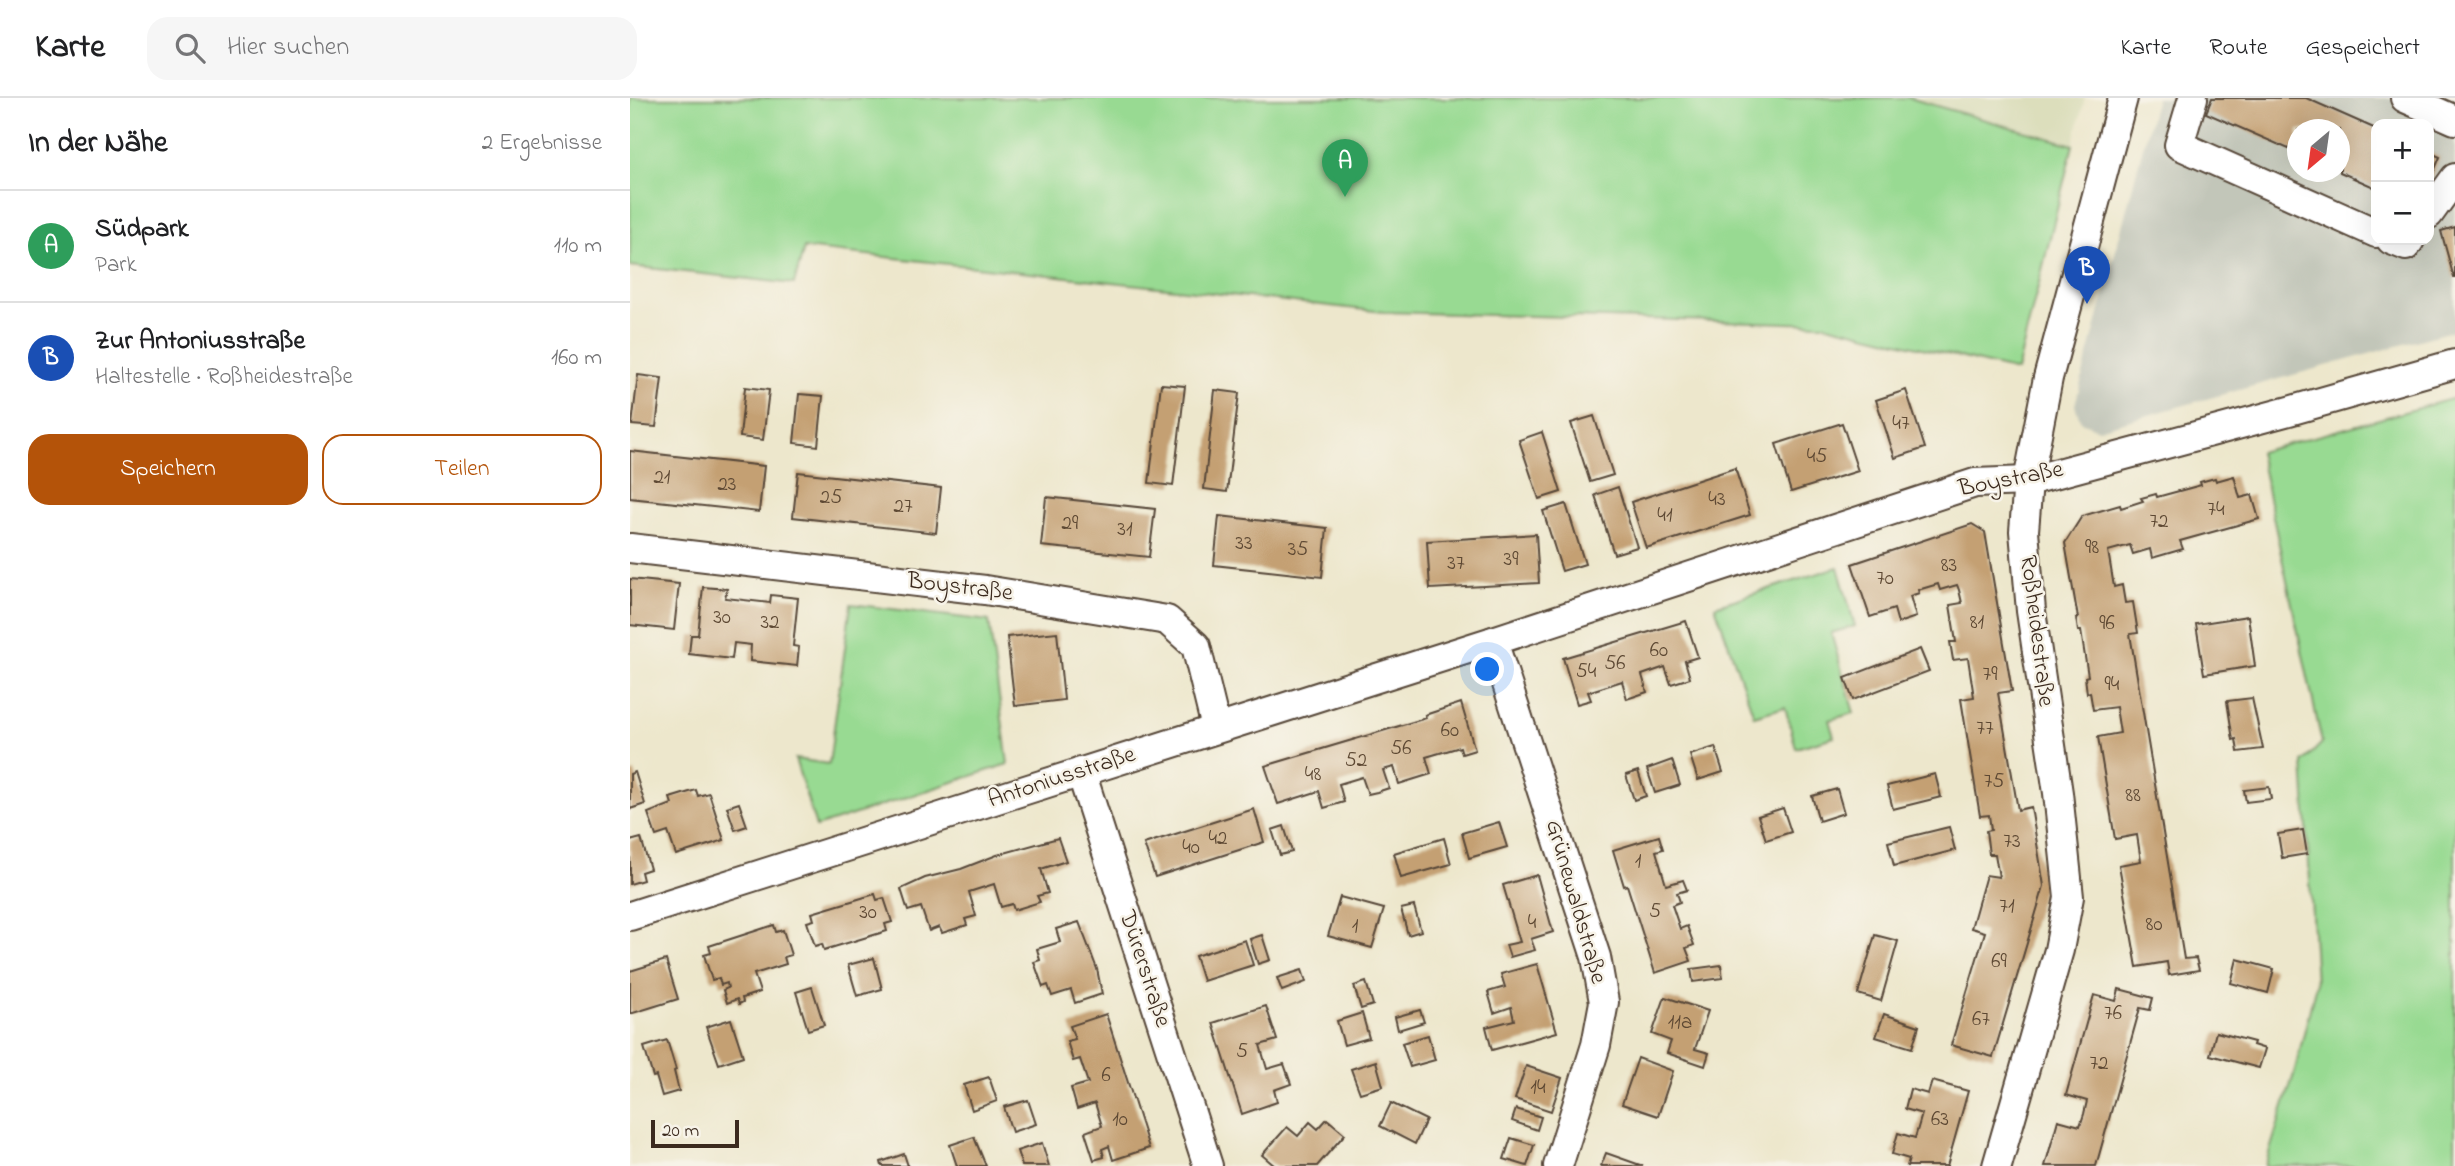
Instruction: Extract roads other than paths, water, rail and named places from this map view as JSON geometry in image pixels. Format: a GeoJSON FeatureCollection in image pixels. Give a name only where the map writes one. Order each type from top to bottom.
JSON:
{"type":"FeatureCollection","features":[{"type":"Feature","properties":{"kind":"street","name":"Roßheidestraße"},"geometry":{"type":"LineString","coordinates":[[1997,1166],[2059,950],[2068,897],[2061,818],[2029,588],[2024,531],[2028,481],[2048,378],[2123,98]]}},
{"type":"Feature","properties":{"kind":"street"},"geometry":{"type":"LineString","coordinates":[[2193,98],[2179,145],[2371,231]]}},
{"type":"Feature","properties":{"kind":"street"},"geometry":{"type":"LineString","coordinates":[[2405,98],[2455,120]]}},
{"type":"Feature","properties":{"kind":"street"},"geometry":{"type":"LineString","coordinates":[[2434,207],[2455,178]]}},
{"type":"Feature","properties":{"kind":"street","name":"Boystraße"},"geometry":{"type":"LineString","coordinates":[[1493,640],[1975,483],[2028,481],[2455,364]]}},
{"type":"Feature","properties":{"kind":"street","name":"Boystraße"},"geometry":{"type":"LineString","coordinates":[[630,548],[985,590],[1167,620],[1196,646],[1216,728]]}},
{"type":"Feature","properties":{"kind":"street","name":"Antoniusstraße"},"geometry":{"type":"LineString","coordinates":[[630,916],[1493,640]]}},
{"type":"Feature","properties":{"kind":"street","name":"Grünewaldstraße"},"geometry":{"type":"LineString","coordinates":[[1493,640],[1596,957],[1604,1002],[1595,1045],[1558,1166]]}},
{"type":"Feature","properties":{"kind":"street","name":"Dürerstraße"},"geometry":{"type":"LineString","coordinates":[[1081,772],[1204,1165]]}},
{"type":"Feature","properties":{"kind":"place","name":"Südpark"},"geometry":{"type":"Point","coordinates":[1345,197]}},
{"type":"Feature","properties":{"kind":"place","name":"Zur Antoniusstraße"},"geometry":{"type":"Point","coordinates":[2087,304]}}]}
